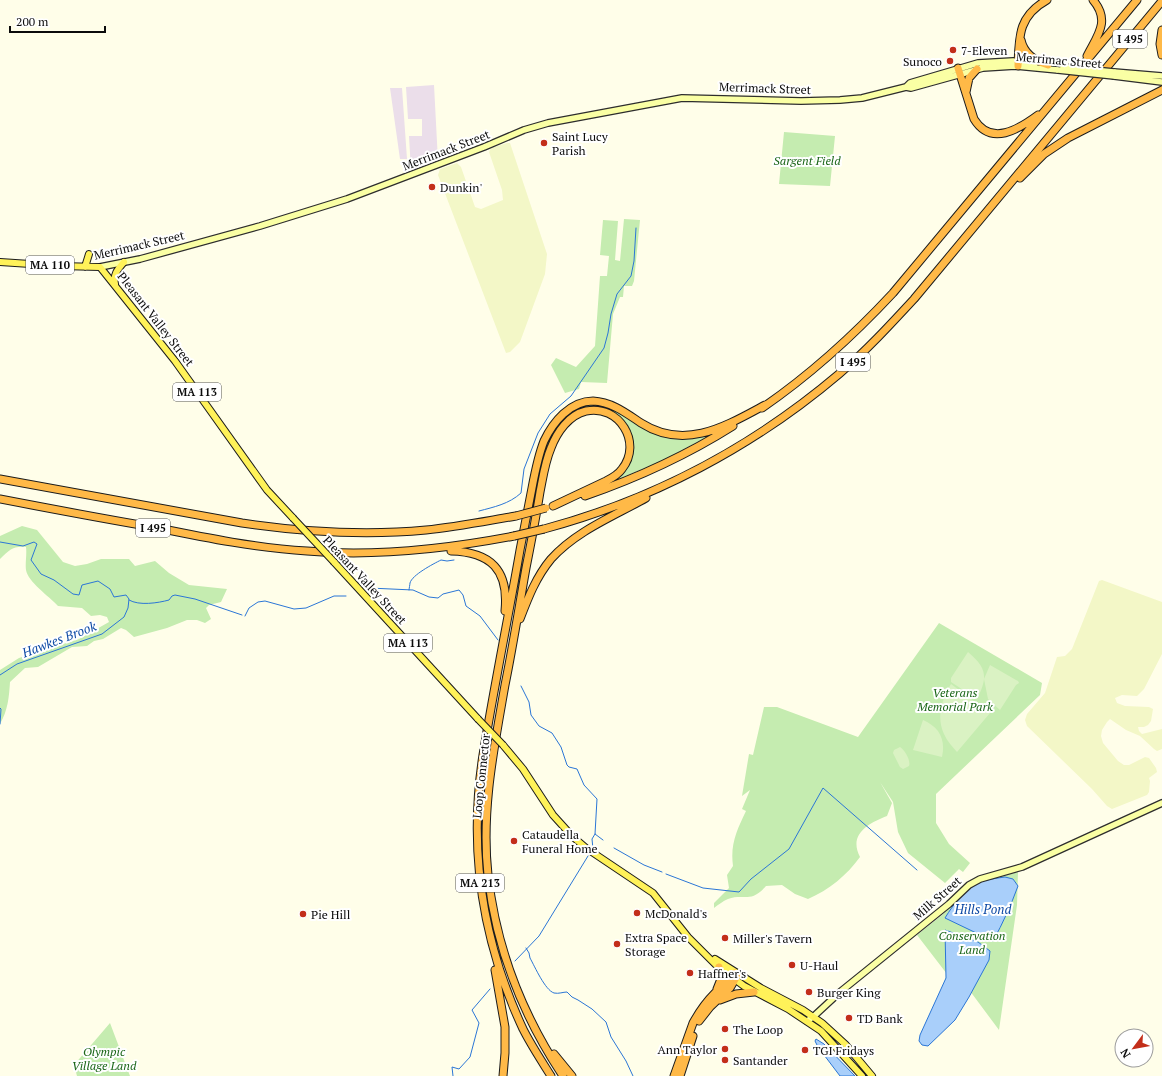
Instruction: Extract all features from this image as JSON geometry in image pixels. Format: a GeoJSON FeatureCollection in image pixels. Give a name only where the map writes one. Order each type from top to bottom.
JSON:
{"type":"FeatureCollection","features":[{"type":"Feature","properties":{"kind":"highway"},"geometry":{"type":"LineString","coordinates":[[1018,64],[1021,26],[1036,7],[1047,0]]}},
{"type":"Feature","properties":{"kind":"highway"},"geometry":{"type":"LineString","coordinates":[[1082,66],[1100,31],[1102,23],[1101,12],[1093,0]]}},
{"type":"Feature","properties":{"kind":"highway","name":"I 495"},"geometry":{"type":"LineString","coordinates":[[0,479],[242,523],[322,532],[371,533],[425,530],[516,516],[550,507],[611,487],[665,464],[712,440],[801,380],[860,328],[881,306],[948,228],[1137,0]]}},
{"type":"Feature","properties":{"kind":"highway","name":"I 495"},"geometry":{"type":"LineString","coordinates":[[0,499],[255,546],[307,552],[351,553],[424,550],[471,544],[514,536],[544,529],[609,509],[668,484],[697,470],[757,436],[839,374],[879,336],[914,299],[1162,1]]}},
{"type":"Feature","properties":{"kind":"highway"},"geometry":{"type":"LineString","coordinates":[[1162,30],[1160,44],[1162,55]]}},
{"type":"Feature","properties":{"kind":"highway"},"geometry":{"type":"LineString","coordinates":[[1020,37],[1022,45],[1027,53],[1036,60],[1048,65]]}},
{"type":"Feature","properties":{"kind":"highway"},"geometry":{"type":"LineString","coordinates":[[966,92],[969,78],[977,69]]}},
{"type":"Feature","properties":{"kind":"highway"},"geometry":{"type":"LineString","coordinates":[[959,71],[963,89],[966,92],[976,122],[986,131],[997,134],[1008,133],[1026,124],[1046,109]]}},
{"type":"Feature","properties":{"kind":"highway"},"geometry":{"type":"LineString","coordinates":[[1000,196],[1044,154],[1057,145],[1077,133],[1162,90]]}},
{"type":"Feature","properties":{"kind":"highway"},"geometry":{"type":"LineString","coordinates":[[497,677],[538,461],[544,441],[552,427],[561,416],[569,409],[581,403],[592,401],[606,403],[615,406],[653,429],[672,435],[691,436],[720,428],[766,405]]}},
{"type":"Feature","properties":{"kind":"highway"},"geometry":{"type":"LineString","coordinates":[[515,632],[544,473],[554,440],[568,421],[577,414],[585,411],[599,410],[617,418],[624,426],[630,444],[629,457],[622,469],[606,481],[550,507]]}},
{"type":"Feature","properties":{"kind":"highway"},"geometry":{"type":"LineString","coordinates":[[515,632],[535,584],[547,565],[558,552],[576,538],[654,494],[668,484]]}},
{"type":"Feature","properties":{"kind":"highway"},"geometry":{"type":"LineString","coordinates":[[424,550],[472,553],[489,561],[500,572],[506,594],[497,677]]}},
{"type":"Feature","properties":{"kind":"highway","name":"Loop Connector"},"geometry":{"type":"LineString","coordinates":[[515,632],[492,759],[487,801],[486,849],[488,876],[493,908],[510,973],[530,1018],[545,1047],[563,1076]]}},
{"type":"Feature","properties":{"kind":"highway","name":"Loop Connector"},"geometry":{"type":"LineString","coordinates":[[497,677],[481,766],[477,824],[479,882],[488,932],[500,974],[533,1047],[551,1076]]}},
{"type":"Feature","properties":{"kind":"highway"},"geometry":{"type":"LineString","coordinates":[[488,932],[505,1027],[505,1053],[502,1076]]}},
{"type":"Feature","properties":{"kind":"highway"},"geometry":{"type":"LineString","coordinates":[[716,992],[721,980],[719,967]]}},
{"type":"Feature","properties":{"kind":"highway"},"geometry":{"type":"LineString","coordinates":[[674,1076],[693,1023],[706,1003],[716,992],[735,976]]}},
{"type":"Feature","properties":{"kind":"highway"},"geometry":{"type":"LineString","coordinates":[[680,1076],[698,1023],[730,988],[735,976]]}},
{"type":"Feature","properties":{"kind":"highway"},"geometry":{"type":"LineString","coordinates":[[712,1006],[730,996],[743,992],[754,992]]}},
{"type":"Feature","properties":{"kind":"highway"},"geometry":{"type":"LineString","coordinates":[[530,1018],[556,1057],[572,1076]]}},
{"type":"Feature","properties":{"kind":"main road","name":"Merrimac Street"},"geometry":{"type":"LineString","coordinates":[[906,87],[911,88],[978,63],[1048,65],[1059,68]]}},
{"type":"Feature","properties":{"kind":"main road","name":"Merrimac Street"},"geometry":{"type":"LineString","coordinates":[[959,71],[1018,64],[1114,74],[1162,82]]}},
{"type":"Feature","properties":{"kind":"main road","name":"Merrimac Street"},"geometry":{"type":"LineString","coordinates":[[1114,74],[1162,76]]}},
{"type":"Feature","properties":{"kind":"main road","name":"Merrimack Street"},"geometry":{"type":"LineString","coordinates":[[0,262],[100,267],[124,262],[272,223],[347,199],[484,147],[524,130],[548,123],[676,99],[720,98],[801,101],[840,100],[862,98],[906,87]]}},
{"type":"Feature","properties":{"kind":"main road"},"geometry":{"type":"LineString","coordinates":[[85,267],[89,254]]}},
{"type":"Feature","properties":{"kind":"main road"},"geometry":{"type":"LineString","coordinates":[[115,284],[115,273],[124,262]]}},
{"type":"Feature","properties":{"kind":"main road","name":"Pleasant Valley Street"},"geometry":{"type":"LineString","coordinates":[[100,267],[178,364],[267,490],[503,745],[523,768],[553,815],[566,831],[586,848],[654,893],[688,937],[719,967],[792,1004],[814,1017],[840,1040],[872,1076]]}},
{"type":"Feature","properties":{"kind":"main road","name":"Milk Street"},"geometry":{"type":"LineString","coordinates":[[810,1023],[833,998],[937,914],[971,883],[1022,867],[1162,803]]}},
{"type":"Feature","properties":{"kind":"main road","name":"Pleasant Valley Street"},"geometry":{"type":"LineString","coordinates":[[703,952],[754,992],[788,1009],[810,1023],[828,1038],[862,1076]]}},
{"type":"Feature","properties":{"kind":"shaded area"},"geometry":{"type":"Polygon","coordinates":[[[434,85],[438,161],[412,172],[409,136],[422,136],[422,119],[408,119],[406,87],[434,85]]]}},
{"type":"Feature","properties":{"kind":"shaded area"},"geometry":{"type":"Polygon","coordinates":[[[390,88],[402,88],[407,159],[400,159],[390,88]]]}},
{"type":"Feature","properties":{"kind":"green space","name":"Sargent Field"},"geometry":{"type":"Polygon","coordinates":[[[784,132],[835,136],[830,186],[779,184],[784,132]]]}},
{"type":"Feature","properties":{"kind":"green space"},"geometry":{"type":"Polygon","coordinates":[[[510,143],[547,254],[545,274],[520,342],[510,352],[506,353],[438,175],[440,169],[457,163],[461,167],[475,207],[481,209],[503,200],[502,190],[489,152],[491,148],[510,143]]]}},
{"type":"Feature","properties":{"kind":"green space"},"geometry":{"type":"Polygon","coordinates":[[[624,219],[640,220],[634,281],[632,286],[624,286],[623,297],[620,297],[613,314],[607,383],[581,382],[579,389],[565,393],[551,365],[556,358],[576,367],[595,346],[600,276],[607,276],[609,256],[600,255],[603,220],[618,221],[615,260],[620,261],[624,219]]]}},
{"type":"Feature","properties":{"kind":"green space"},"geometry":{"type":"Polygon","coordinates":[[[586,404],[608,406],[668,437],[679,439],[712,434],[664,460],[602,486],[609,482],[631,454],[620,420],[589,410],[561,427],[536,505],[530,507],[538,464],[547,437],[569,411],[586,404]]]}},
{"type":"Feature","properties":{"kind":"green space"},"geometry":{"type":"Polygon","coordinates":[[[22,526],[37,530],[63,562],[75,566],[101,559],[129,559],[135,566],[155,561],[169,573],[189,585],[227,589],[221,602],[209,605],[206,608],[211,619],[205,623],[197,620],[187,620],[167,628],[134,637],[126,630],[121,628],[103,639],[94,641],[87,646],[72,647],[38,667],[25,668],[10,682],[9,698],[0,724],[0,670],[19,658],[79,639],[109,622],[107,617],[100,615],[91,616],[82,608],[58,606],[35,584],[28,575],[26,570],[26,547],[17,547],[12,549],[0,559],[0,536],[22,526]]]}},
{"type":"Feature","properties":{"kind":"green space"},"geometry":{"type":"Polygon","coordinates":[[[1102,580],[1162,602],[1162,654],[1144,689],[1137,696],[1122,695],[1115,698],[1117,703],[1125,706],[1149,707],[1153,709],[1151,721],[1148,725],[1138,727],[1142,734],[1162,729],[1162,749],[1157,751],[1140,736],[1126,730],[1110,719],[1102,730],[1101,736],[1103,743],[1118,761],[1124,765],[1129,765],[1145,757],[1149,758],[1157,772],[1149,778],[1149,792],[1147,795],[1112,809],[1107,806],[1092,789],[1027,726],[1025,720],[1027,714],[1045,693],[1057,657],[1065,656],[1072,649],[1099,581],[1102,580]]]}},
{"type":"Feature","properties":{"kind":"green space","name":"Veterans Memorial Park"},"geometry":{"type":"Polygon","coordinates":[[[939,623],[1042,683],[1040,695],[936,794],[936,823],[949,844],[970,863],[963,872],[959,869],[945,883],[908,853],[898,832],[893,802],[880,782],[892,803],[887,816],[862,830],[857,842],[857,849],[860,857],[843,876],[830,887],[808,899],[795,894],[782,885],[766,886],[756,895],[734,897],[722,902],[714,908],[714,903],[729,888],[727,875],[733,866],[733,844],[746,811],[742,809],[750,790],[742,796],[749,754],[753,755],[764,707],[777,707],[858,737],[939,623]]]}},
{"type":"Feature","properties":{"kind":"green space"},"geometry":{"type":"Polygon","coordinates":[[[968,652],[979,663],[984,673],[983,685],[977,699],[951,682],[951,678],[968,652]]]}},
{"type":"Feature","properties":{"kind":"green space"},"geometry":{"type":"Polygon","coordinates":[[[990,665],[1019,683],[1016,685],[1000,710],[988,699],[984,679],[990,665]]]}},
{"type":"Feature","properties":{"kind":"green space"},"geometry":{"type":"Polygon","coordinates":[[[951,684],[990,713],[957,752],[945,737],[940,721],[941,708],[951,684]]]}},
{"type":"Feature","properties":{"kind":"green space"},"geometry":{"type":"Polygon","coordinates":[[[923,720],[933,726],[940,734],[943,745],[942,757],[913,750],[923,720]]]}},
{"type":"Feature","properties":{"kind":"green space"},"geometry":{"type":"Polygon","coordinates":[[[900,747],[906,753],[909,761],[909,766],[903,769],[900,767],[893,753],[894,750],[900,747]]]}},
{"type":"Feature","properties":{"kind":"green space","name":"Conservation Land"},"geometry":{"type":"Polygon","coordinates":[[[1018,872],[1017,905],[999,1030],[970,991],[943,986],[947,974],[917,935],[942,915],[970,888],[981,882],[1018,872]]]}},
{"type":"Feature","properties":{"kind":"green space","name":"Olympic Village Land"},"geometry":{"type":"Polygon","coordinates":[[[110,1023],[130,1076],[77,1076],[74,1065],[110,1023]]]}},
{"type":"Feature","properties":{"kind":"water","name":"Hills Pond"},"geometry":{"type":"Polygon","coordinates":[[[1005,877],[1013,879],[1018,886],[1007,914],[993,941],[945,918],[956,902],[971,888],[983,881],[1005,877]]]}},
{"type":"Feature","properties":{"kind":"water","name":"Hills Pond"},"geometry":{"type":"Polygon","coordinates":[[[945,930],[978,942],[990,951],[989,960],[955,1020],[928,1046],[922,1045],[919,1041],[920,1035],[946,978],[945,930]]]}},
{"type":"Feature","properties":{"kind":"water"},"geometry":{"type":"Polygon","coordinates":[[[816,1039],[824,1044],[855,1076],[840,1076],[818,1047],[815,1041],[816,1039]]]}},
{"type":"Feature","properties":{"kind":"waterway"},"geometry":{"type":"LineString","coordinates":[[479,511],[506,502],[521,493],[524,469],[538,433],[550,414],[571,396],[604,348],[617,294],[631,276],[634,261],[636,228]]}},
{"type":"Feature","properties":{"kind":"waterway"},"geometry":{"type":"LineString","coordinates":[[0,542],[23,546],[34,542],[37,544],[31,560],[41,574],[54,580],[73,594],[79,595],[82,585],[98,581],[110,589],[114,597],[126,595],[129,599],[128,608],[124,617],[102,634],[17,664],[0,675]]}},
{"type":"Feature","properties":{"kind":"waterway"},"geometry":{"type":"LineString","coordinates":[[409,590],[412,580],[423,570],[441,560],[454,560]]}},
{"type":"Feature","properties":{"kind":"waterway"},"geometry":{"type":"LineString","coordinates":[[369,588],[413,590],[429,597],[438,598],[443,594],[459,590],[463,595],[466,606],[480,616],[498,640]]}},
{"type":"Feature","properties":{"kind":"waterway"},"geometry":{"type":"LineString","coordinates":[[129,600],[138,603],[154,603],[169,600],[175,595],[195,599],[242,615]]}},
{"type":"Feature","properties":{"kind":"waterway"},"geometry":{"type":"LineString","coordinates":[[245,616],[249,608],[258,602],[265,601],[294,609],[306,608],[334,596],[346,596]]}},
{"type":"Feature","properties":{"kind":"waterway"},"geometry":{"type":"LineString","coordinates":[[521,686],[529,702],[531,715],[539,726],[552,733],[561,747],[567,765],[577,769],[584,785],[597,799],[595,834],[603,840]]}},
{"type":"Feature","properties":{"kind":"waterway","name":"Hawkes Brook"},"geometry":{"type":"LineString","coordinates":[[0,708],[0,724]]}},
{"type":"Feature","properties":{"kind":"waterway"},"geometry":{"type":"LineString","coordinates":[[666,874],[703,888],[739,892],[751,879],[789,849],[823,788],[917,870]]}},
{"type":"Feature","properties":{"kind":"waterway"},"geometry":{"type":"LineString","coordinates":[[593,849],[592,839],[595,834]]}},
{"type":"Feature","properties":{"kind":"waterway"},"geometry":{"type":"LineString","coordinates":[[614,848],[644,865],[662,872]]}},
{"type":"Feature","properties":{"kind":"waterway"},"geometry":{"type":"LineString","coordinates":[[515,961],[539,936],[588,856]]}},
{"type":"Feature","properties":{"kind":"waterway"},"geometry":{"type":"LineString","coordinates":[[526,948],[540,978],[547,988],[554,993],[567,992],[572,997],[592,1009],[606,1022],[611,1037],[626,1061],[633,1076]]}},
{"type":"Feature","properties":{"kind":"waterway"},"geometry":{"type":"LineString","coordinates":[[453,1076],[452,1067],[459,1069],[470,1057],[479,1023],[472,1010],[490,989]]}},
{"type":"Feature","properties":{"kind":"place","name":"7-Eleven"},"geometry":{"type":"Point","coordinates":[953,50]}},
{"type":"Feature","properties":{"kind":"place","name":"Sunoco"},"geometry":{"type":"Point","coordinates":[950,61]}},
{"type":"Feature","properties":{"kind":"place","name":"Saint Lucy Parish"},"geometry":{"type":"Point","coordinates":[544,143]}},
{"type":"Feature","properties":{"kind":"place","name":"Dunkin'"},"geometry":{"type":"Point","coordinates":[432,187]}},
{"type":"Feature","properties":{"kind":"place","name":"Cataudella Funeral Home"},"geometry":{"type":"Point","coordinates":[514,841]}},
{"type":"Feature","properties":{"kind":"place","name":"McDonald's"},"geometry":{"type":"Point","coordinates":[637,913]}},
{"type":"Feature","properties":{"kind":"place","name":"Pie Hill"},"geometry":{"type":"Point","coordinates":[303,914]}},
{"type":"Feature","properties":{"kind":"place","name":"Miller's Tavern"},"geometry":{"type":"Point","coordinates":[725,938]}},
{"type":"Feature","properties":{"kind":"place","name":"Extra Space Storage"},"geometry":{"type":"Point","coordinates":[617,944]}},
{"type":"Feature","properties":{"kind":"place","name":"U-Haul"},"geometry":{"type":"Point","coordinates":[792,965]}},
{"type":"Feature","properties":{"kind":"place","name":"Haffner's"},"geometry":{"type":"Point","coordinates":[690,973]}},
{"type":"Feature","properties":{"kind":"place","name":"Burger King"},"geometry":{"type":"Point","coordinates":[809,992]}},
{"type":"Feature","properties":{"kind":"place","name":"TD Bank"},"geometry":{"type":"Point","coordinates":[849,1018]}},
{"type":"Feature","properties":{"kind":"place","name":"The Loop"},"geometry":{"type":"Point","coordinates":[725,1029]}},
{"type":"Feature","properties":{"kind":"place","name":"Ann Taylor"},"geometry":{"type":"Point","coordinates":[725,1049]}},
{"type":"Feature","properties":{"kind":"place","name":"TGI Fridays"},"geometry":{"type":"Point","coordinates":[805,1050]}},
{"type":"Feature","properties":{"kind":"place","name":"Santander"},"geometry":{"type":"Point","coordinates":[725,1060]}}]}
